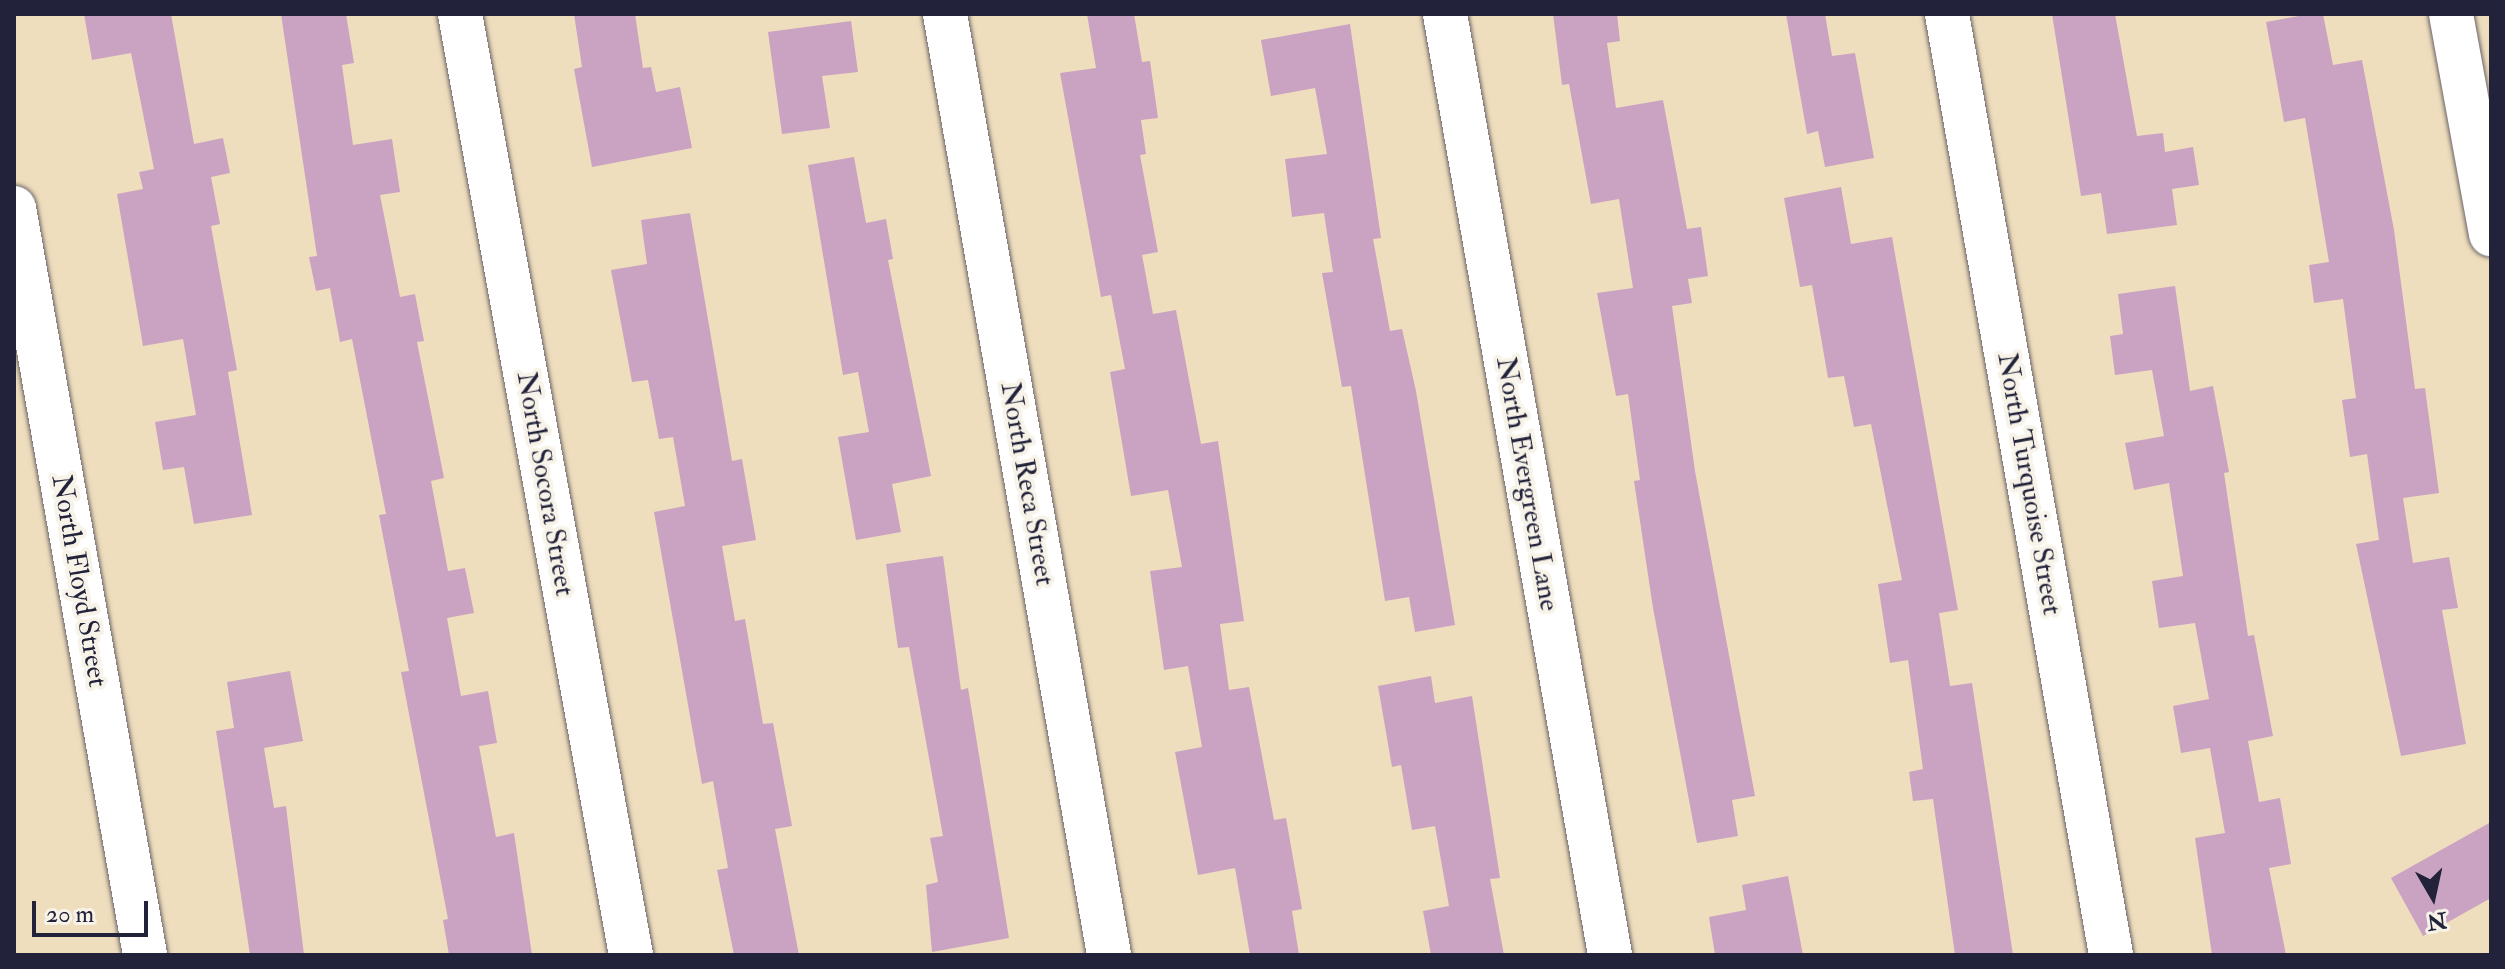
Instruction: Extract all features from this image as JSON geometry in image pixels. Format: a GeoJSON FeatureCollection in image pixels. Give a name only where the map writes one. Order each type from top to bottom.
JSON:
{"type":"FeatureCollection","features":[{"type":"Feature","properties":{"kind":"street","name":"North Socora Street"},"geometry":{"type":"LineString","coordinates":[[460,14],[631,955]]}},
{"type":"Feature","properties":{"kind":"street","name":"North Reca Street"},"geometry":{"type":"LineString","coordinates":[[945,14],[1109,955]]}},
{"type":"Feature","properties":{"kind":"street","name":"North Evergreen Lane"},"geometry":{"type":"LineString","coordinates":[[1445,14],[1610,955]]}},
{"type":"Feature","properties":{"kind":"street","name":"North Turquoise Street"},"geometry":{"type":"LineString","coordinates":[[1947,14],[2111,955]]}},
{"type":"Feature","properties":{"kind":"street"},"geometry":{"type":"LineString","coordinates":[[2451,14],[2491,234]]}},
{"type":"Feature","properties":{"kind":"street","name":"North Floyd Street"},"geometry":{"type":"LineString","coordinates":[[14,208],[145,955]]}},
{"type":"Feature","properties":{"kind":"building"},"geometry":{"type":"Polygon","coordinates":[[[84,14],[171,14],[194,144],[223,138],[230,173],[211,177],[220,224],[211,226],[237,370],[228,372],[252,515],[194,524],[184,467],[163,470],[155,422],[196,415],[183,339],[143,346],[117,194],[143,189],[139,172],[154,169],[131,53],[92,60],[84,14]]]}},
{"type":"Feature","properties":{"kind":"building"},"geometry":{"type":"Polygon","coordinates":[[[281,14],[346,14],[354,63],[342,65],[353,145],[392,139],[400,192],[380,195],[400,297],[415,294],[424,341],[417,342],[444,478],[431,481],[448,571],[465,568],[474,613],[447,618],[461,696],[488,691],[497,743],[479,746],[496,837],[514,833],[532,955],[449,955],[443,920],[448,919],[401,672],[409,671],[379,515],[386,514],[352,339],[340,342],[330,288],[316,291],[309,257],[317,256],[281,14]]]}},
{"type":"Feature","properties":{"kind":"building"},"geometry":{"type":"Polygon","coordinates":[[[574,14],[635,14],[643,68],[651,67],[656,92],[680,87],[692,148],[592,167],[574,69],[582,67],[574,14]]]}},
{"type":"Feature","properties":{"kind":"building"},"geometry":{"type":"Polygon","coordinates":[[[1087,14],[1134,14],[1142,62],[1150,61],[1158,118],[1141,120],[1146,154],[1140,155],[1158,252],[1142,255],[1153,314],[1176,310],[1201,444],[1218,441],[1244,621],[1220,624],[1229,690],[1249,687],[1274,820],[1286,818],[1302,909],[1292,911],[1299,955],[1250,955],[1235,868],[1198,875],[1175,752],[1202,747],[1188,666],[1164,670],[1150,571],[1182,567],[1168,490],[1131,496],[1110,372],[1125,369],[1111,295],[1101,297],[1060,73],[1096,68],[1087,14]]]}},
{"type":"Feature","properties":{"kind":"building"},"geometry":{"type":"Polygon","coordinates":[[[1553,14],[1617,14],[1620,41],[1607,43],[1616,108],[1663,100],[1687,229],[1701,227],[1708,276],[1688,279],[1692,303],[1672,306],[1695,471],[1755,796],[1732,800],[1738,836],[1697,843],[1653,608],[1634,481],[1640,480],[1628,394],[1616,396],[1597,293],[1633,288],[1619,199],[1591,204],[1569,84],[1562,85],[1553,14]]]}},
{"type":"Feature","properties":{"kind":"building"},"geometry":{"type":"Polygon","coordinates":[[[1786,14],[1825,14],[1832,56],[1855,53],[1874,158],[1825,167],[1818,131],[1807,134],[1786,14]]]}},
{"type":"Feature","properties":{"kind":"building"},"geometry":{"type":"Polygon","coordinates":[[[2052,14],[2115,14],[2137,136],[2163,133],[2165,152],[2193,147],[2199,185],[2172,189],[2177,225],[2107,234],[2101,193],[2081,196],[2052,14]]]}},
{"type":"Feature","properties":{"kind":"building"},"geometry":{"type":"Polygon","coordinates":[[[2323,14],[2333,65],[2362,60],[2394,230],[2415,389],[2425,388],[2439,493],[2403,498],[2413,563],[2449,557],[2458,608],[2442,610],[2466,744],[2401,756],[2356,544],[2379,540],[2367,454],[2350,457],[2342,400],[2356,398],[2343,299],[2314,303],[2309,265],[2329,262],[2305,118],[2284,122],[2266,22],[2323,14]]]}},
{"type":"Feature","properties":{"kind":"building"},"geometry":{"type":"Polygon","coordinates":[[[851,21],[858,72],[822,76],[830,128],[782,134],[768,32],[851,21]]]}},
{"type":"Feature","properties":{"kind":"building"},"geometry":{"type":"Polygon","coordinates":[[[1350,24],[1381,238],[1373,239],[1390,331],[1402,329],[1416,391],[1455,625],[1415,632],[1409,597],[1385,601],[1351,386],[1342,387],[1322,273],[1333,272],[1324,213],[1292,217],[1285,159],[1327,154],[1315,88],[1271,96],[1261,40],[1350,24]]]}},
{"type":"Feature","properties":{"kind":"building"},"geometry":{"type":"Polygon","coordinates":[[[854,157],[866,223],[886,219],[893,259],[888,260],[931,476],[892,484],[901,532],[856,540],[838,437],[869,432],[858,372],[843,375],[808,165],[854,157]]]}},
{"type":"Feature","properties":{"kind":"building"},"geometry":{"type":"Polygon","coordinates":[[[1841,187],[1851,244],[1892,237],[1958,610],[1939,613],[1950,686],[1972,683],[2013,955],[1955,955],[1933,799],[1913,801],[1909,772],[1923,769],[1908,660],[1890,663],[1878,584],[1902,580],[1871,424],[1854,427],[1844,376],[1828,378],[1812,285],[1800,287],[1784,198],[1841,187]]]}},
{"type":"Feature","properties":{"kind":"building"},"geometry":{"type":"Polygon","coordinates":[[[690,213],[732,461],[742,459],[756,540],[722,546],[735,621],[745,619],[763,724],[773,723],[792,826],[775,829],[799,955],[734,955],[717,870],[728,868],[713,781],[702,784],[654,512],[685,506],[673,437],[659,439],[648,380],[632,382],[611,270],[647,264],[641,220],[690,213]]]}},
{"type":"Feature","properties":{"kind":"building"},"geometry":{"type":"Polygon","coordinates":[[[2175,286],[2190,391],[2213,386],[2229,472],[2224,473],[2248,636],[2254,635],[2273,736],[2248,741],[2259,802],[2280,798],[2291,864],[2269,868],[2286,955],[2212,955],[2195,838],[2225,833],[2210,748],[2181,753],[2173,706],[2209,699],[2195,623],[2159,628],[2152,581],[2183,576],[2169,483],[2134,490],[2125,443],[2164,436],[2152,370],[2115,375],[2110,336],[2123,334],[2118,294],[2175,286]]]}},
{"type":"Feature","properties":{"kind":"building"},"geometry":{"type":"Polygon","coordinates":[[[943,556],[961,690],[968,688],[1009,938],[932,952],[926,885],[938,882],[930,838],[943,836],[909,647],[898,648],[886,564],[943,556]]]}},
{"type":"Feature","properties":{"kind":"building"},"geometry":{"type":"Polygon","coordinates":[[[290,671],[303,741],[264,748],[274,808],[286,806],[304,955],[250,955],[216,731],[234,728],[227,682],[290,671]]]}},
{"type":"Feature","properties":{"kind":"building"},"geometry":{"type":"Polygon","coordinates":[[[1431,676],[1435,703],[1472,696],[1500,878],[1490,879],[1504,955],[1431,955],[1423,911],[1449,906],[1435,826],[1412,830],[1401,765],[1392,767],[1378,686],[1431,676]]]}},
{"type":"Feature","properties":{"kind":"building"},"geometry":{"type":"Polygon","coordinates":[[[2491,822],[2491,898],[2423,936],[2391,878],[2491,822]]]}},
{"type":"Feature","properties":{"kind":"building"},"geometry":{"type":"Polygon","coordinates":[[[1788,876],[1803,955],[1715,955],[1709,917],[1746,910],[1742,885],[1788,876]]]}}]}
